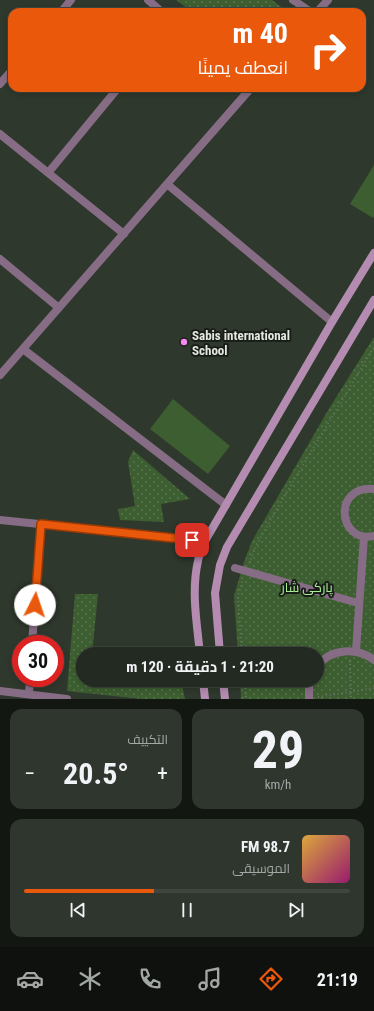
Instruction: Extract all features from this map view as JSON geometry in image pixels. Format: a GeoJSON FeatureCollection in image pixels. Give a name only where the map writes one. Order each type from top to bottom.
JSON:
{"type":"FeatureCollection","features":[{"type":"Feature","properties":{"kind":"main road"},"geometry":{"type":"LineString","coordinates":[[199,647],[195,604],[196,580],[198,560],[205,541],[332,322],[374,253]]}},
{"type":"Feature","properties":{"kind":"main road"},"geometry":{"type":"LineString","coordinates":[[219,647],[215,593],[217,576],[223,557],[233,536],[287,448],[374,300]]}},
{"type":"Feature","properties":{"kind":"main road"},"geometry":{"type":"LineString","coordinates":[[204,687],[205,699]]}},
{"type":"Feature","properties":{"kind":"main road"},"geometry":{"type":"LineString","coordinates":[[224,687],[225,699]]}},
{"type":"Feature","properties":{"kind":"street"},"geometry":{"type":"LineString","coordinates":[[65,8],[72,0]]}},
{"type":"Feature","properties":{"kind":"street"},"geometry":{"type":"LineString","coordinates":[[148,0],[157,8]]}},
{"type":"Feature","properties":{"kind":"street"},"geometry":{"type":"LineString","coordinates":[[293,0],[304,8]]}},
{"type":"Feature","properties":{"kind":"street"},"geometry":{"type":"LineString","coordinates":[[321,8],[328,0]]}},
{"type":"Feature","properties":{"kind":"street"},"geometry":{"type":"LineString","coordinates":[[0,84],[8,75]]}},
{"type":"Feature","properties":{"kind":"street"},"geometry":{"type":"LineString","coordinates":[[48,173],[115,92]]}},
{"type":"Feature","properties":{"kind":"street"},"geometry":{"type":"LineString","coordinates":[[0,375],[248,92]]}},
{"type":"Feature","properties":{"kind":"street"},"geometry":{"type":"LineString","coordinates":[[0,134],[124,234]]}},
{"type":"Feature","properties":{"kind":"street"},"geometry":{"type":"LineString","coordinates":[[167,184],[332,322]]}},
{"type":"Feature","properties":{"kind":"street"},"geometry":{"type":"LineString","coordinates":[[0,259],[59,308]]}},
{"type":"Feature","properties":{"kind":"street"},"geometry":{"type":"LineString","coordinates":[[23,349],[226,505]]}},
{"type":"Feature","properties":{"kind":"street"},"geometry":{"type":"LineString","coordinates":[[374,488],[366,488],[352,495],[347,501],[345,508],[346,523],[350,529],[356,534],[364,537],[374,536]]}},
{"type":"Feature","properties":{"kind":"street"},"geometry":{"type":"LineString","coordinates":[[0,520],[205,541]]}},
{"type":"Feature","properties":{"kind":"street"},"geometry":{"type":"LineString","coordinates":[[33,635],[41,524]]}},
{"type":"Feature","properties":{"kind":"street"},"geometry":{"type":"LineString","coordinates":[[353,651],[364,537]]}},
{"type":"Feature","properties":{"kind":"street"},"geometry":{"type":"LineString","coordinates":[[235,568],[358,603]]}},
{"type":"Feature","properties":{"kind":"street"},"geometry":{"type":"LineString","coordinates":[[324,660],[330,655],[343,651],[353,651],[368,655],[374,660]]}},
{"type":"Feature","properties":{"kind":"street"},"geometry":{"type":"LineString","coordinates":[[29,687],[29,694]]}},
{"type":"Feature","properties":{"kind":"street"},"geometry":{"type":"LineString","coordinates":[[308,699],[309,687]]}},
{"type":"Feature","properties":{"kind":"street"},"geometry":{"type":"LineString","coordinates":[[0,691],[67,699]]}},
{"type":"Feature","properties":{"kind":"path"},"geometry":{"type":"LineString","coordinates":[[242,647],[238,596],[257,544],[374,347]]}},
{"type":"Feature","properties":{"kind":"path"},"geometry":{"type":"LineString","coordinates":[[351,699],[353,651]]}},
{"type":"Feature","properties":{"kind":"path"},"geometry":{"type":"LineString","coordinates":[[245,687],[246,699]]}},
{"type":"Feature","properties":{"kind":"path"},"geometry":{"type":"LineString","coordinates":[[308,699],[374,688]]}},
{"type":"Feature","properties":{"kind":"green space"},"geometry":{"type":"Polygon","coordinates":[[[176,0],[272,0],[283,8],[187,8],[176,0]]]}},
{"type":"Feature","properties":{"kind":"green space"},"geometry":{"type":"Polygon","coordinates":[[[374,165],[374,216],[373,218],[350,204],[374,165]]]}},
{"type":"Feature","properties":{"kind":"green space","name":"پارکی شار"},"geometry":{"type":"Polygon","coordinates":[[[374,337],[374,699],[241,699],[240,687],[324,687],[324,647],[238,647],[234,596],[252,541],[330,407],[374,337]]]}},
{"type":"Feature","properties":{"kind":"green space"},"geometry":{"type":"Polygon","coordinates":[[[173,399],[230,446],[208,474],[150,429],[173,399]]]}},
{"type":"Feature","properties":{"kind":"green space"},"geometry":{"type":"Polygon","coordinates":[[[133,450],[190,499],[161,504],[164,522],[120,520],[118,509],[135,506],[128,462],[133,450]]]}},
{"type":"Feature","properties":{"kind":"green space"},"geometry":{"type":"Polygon","coordinates":[[[75,594],[98,594],[93,647],[76,647],[76,687],[182,687],[185,699],[142,699],[67,691],[75,594]]]}},
{"type":"Feature","properties":{"kind":"place","name":"Sabis international School"},"geometry":{"type":"Point","coordinates":[184,342]}},
{"type":"Feature","properties":{"kind":"route"},"geometry":{"type":"LineString","coordinates":[[35,605],[41,524],[192,540]]}}]}
